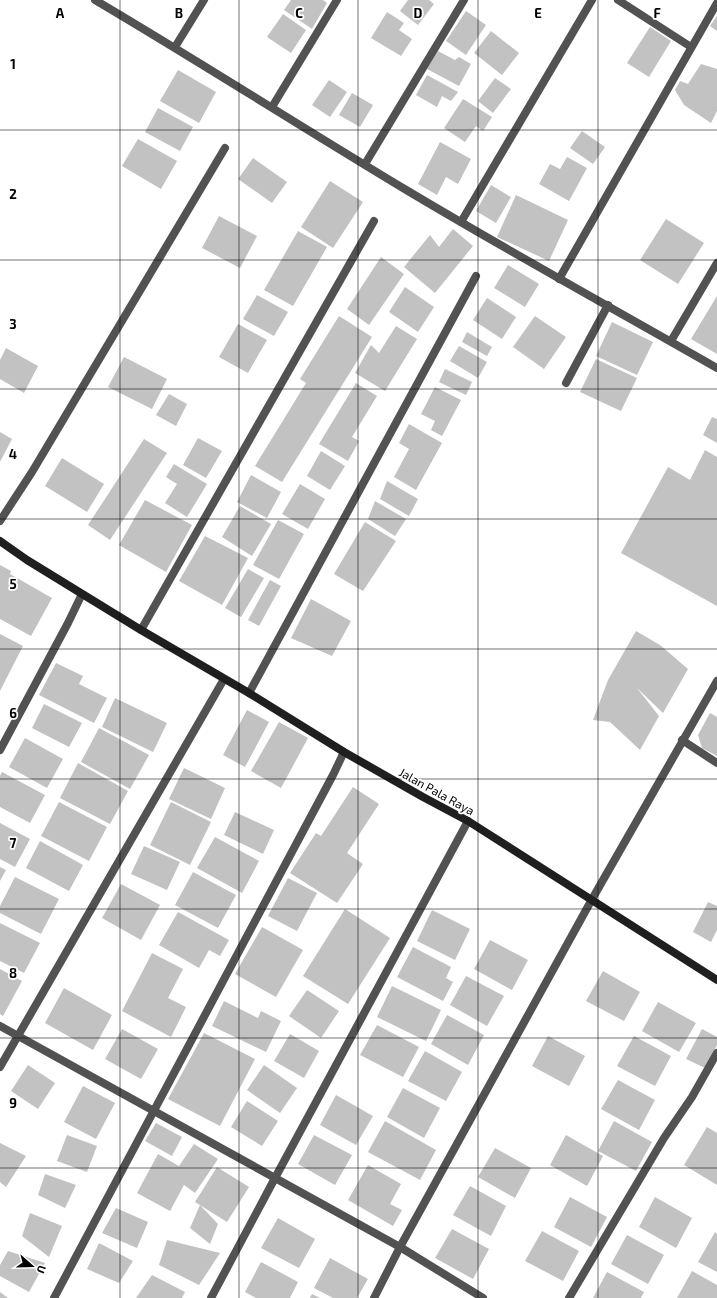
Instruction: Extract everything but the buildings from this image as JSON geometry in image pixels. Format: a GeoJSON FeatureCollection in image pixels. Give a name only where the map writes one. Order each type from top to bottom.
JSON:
{"type":"FeatureCollection","features":[{"type":"Feature","properties":{"kind":"main road","name":"Jalan Pala Raya"},"geometry":{"type":"LineString","coordinates":[[0,541],[27,560],[82,594],[249,693],[344,752],[423,798],[468,821],[591,901],[717,980]]}},
{"type":"Feature","properties":{"kind":"street"},"geometry":{"type":"LineString","coordinates":[[95,0],[175,47],[461,222],[717,368]]}},
{"type":"Feature","properties":{"kind":"street"},"geometry":{"type":"LineString","coordinates":[[175,47],[204,0]]}},
{"type":"Feature","properties":{"kind":"street"},"geometry":{"type":"LineString","coordinates":[[272,107],[337,0]]}},
{"type":"Feature","properties":{"kind":"street"},"geometry":{"type":"LineString","coordinates":[[365,164],[464,0]]}},
{"type":"Feature","properties":{"kind":"street"},"geometry":{"type":"LineString","coordinates":[[461,222],[592,0]]}},
{"type":"Feature","properties":{"kind":"street"},"geometry":{"type":"LineString","coordinates":[[618,0],[691,47]]}},
{"type":"Feature","properties":{"kind":"street"},"geometry":{"type":"LineString","coordinates":[[559,278],[717,3]]}},
{"type":"Feature","properties":{"kind":"street"},"geometry":{"type":"LineString","coordinates":[[0,521],[32,472],[225,148]]}},
{"type":"Feature","properties":{"kind":"street"},"geometry":{"type":"LineString","coordinates":[[141,630],[374,221]]}},
{"type":"Feature","properties":{"kind":"street"},"geometry":{"type":"LineString","coordinates":[[671,341],[717,263]]}},
{"type":"Feature","properties":{"kind":"street"},"geometry":{"type":"LineString","coordinates":[[249,693],[476,276]]}},
{"type":"Feature","properties":{"kind":"street"},"geometry":{"type":"LineString","coordinates":[[566,383],[608,305]]}},
{"type":"Feature","properties":{"kind":"street"},"geometry":{"type":"LineString","coordinates":[[0,750],[82,594]]}},
{"type":"Feature","properties":{"kind":"street"},"geometry":{"type":"LineString","coordinates":[[0,1067],[224,679]]}},
{"type":"Feature","properties":{"kind":"street"},"geometry":{"type":"LineString","coordinates":[[374,1298],[400,1247],[591,901],[717,681]]}},
{"type":"Feature","properties":{"kind":"street"},"geometry":{"type":"LineString","coordinates":[[682,740],[717,763]]}},
{"type":"Feature","properties":{"kind":"street"},"geometry":{"type":"LineString","coordinates":[[54,1298],[344,752]]}},
{"type":"Feature","properties":{"kind":"street"},"geometry":{"type":"LineString","coordinates":[[211,1298],[468,821]]}},
{"type":"Feature","properties":{"kind":"street"},"geometry":{"type":"LineString","coordinates":[[0,1026],[400,1247],[483,1298]]}},
{"type":"Feature","properties":{"kind":"street"},"geometry":{"type":"LineString","coordinates":[[569,1298],[664,1138],[692,1096],[717,1053]]}}]}
